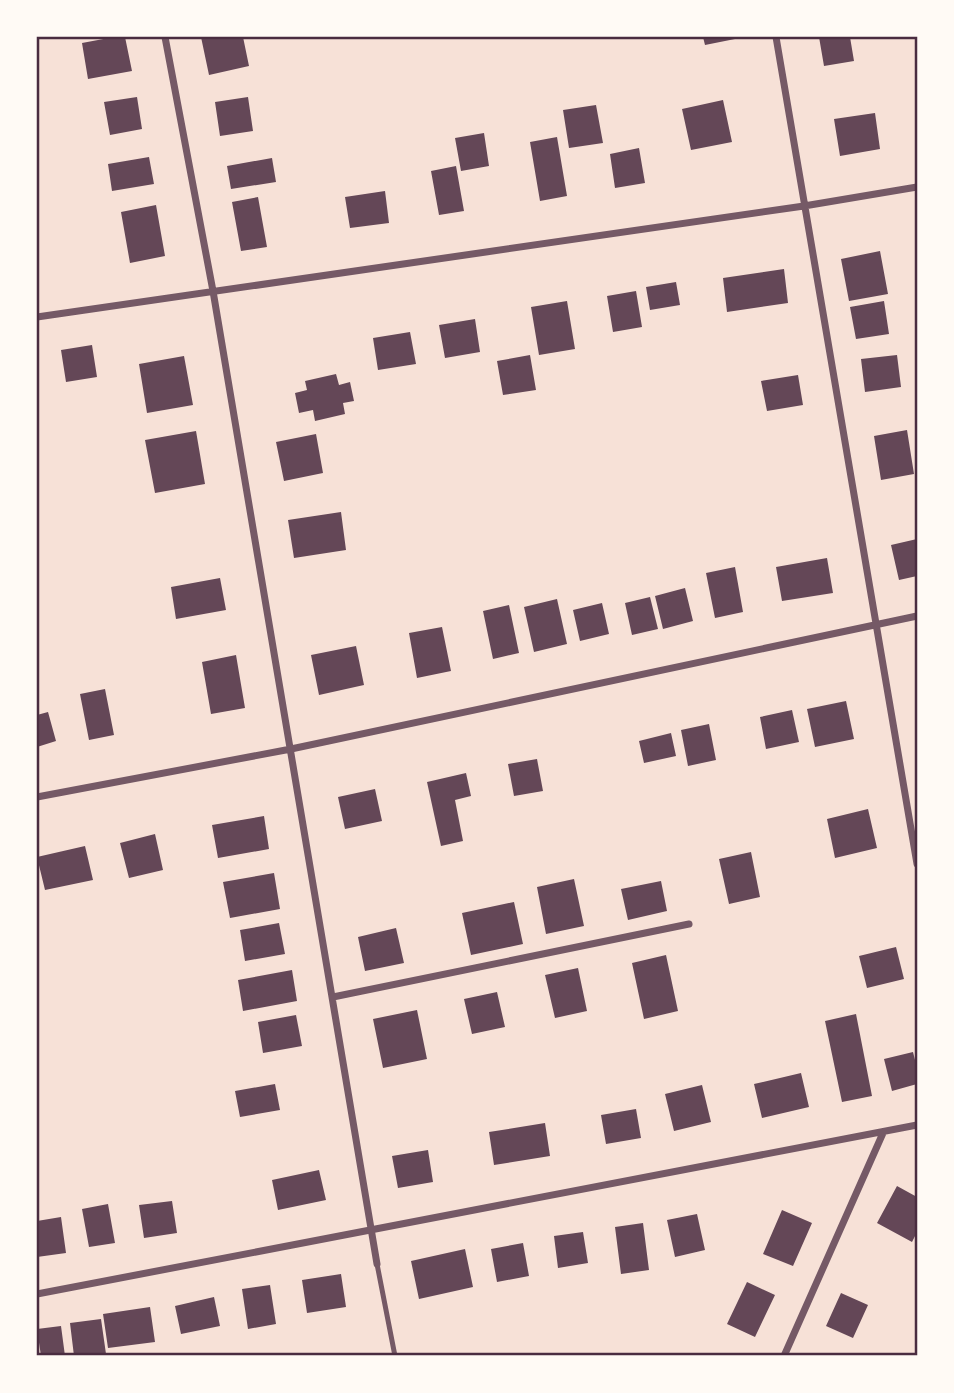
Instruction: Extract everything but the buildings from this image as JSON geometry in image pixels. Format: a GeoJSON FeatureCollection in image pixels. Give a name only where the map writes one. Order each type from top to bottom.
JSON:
{"type":"FeatureCollection","features":[{"type":"Feature","properties":{"kind":"street"},"geometry":{"type":"LineString","coordinates":[[165,37],[214,291],[377,1265]]}},
{"type":"Feature","properties":{"kind":"street"},"geometry":{"type":"LineString","coordinates":[[776,37],[917,864]]}},
{"type":"Feature","properties":{"kind":"street"},"geometry":{"type":"LineString","coordinates":[[37,317],[804,206],[917,187]]}},
{"type":"Feature","properties":{"kind":"street"},"geometry":{"type":"LineString","coordinates":[[37,797],[291,749],[917,616]]}},
{"type":"Feature","properties":{"kind":"street"},"geometry":{"type":"LineString","coordinates":[[333,997],[689,924]]}},
{"type":"Feature","properties":{"kind":"street"},"geometry":{"type":"LineString","coordinates":[[37,1294],[917,1125]]}},
{"type":"Feature","properties":{"kind":"street"},"geometry":{"type":"LineString","coordinates":[[784,1356],[883,1132]]}},
{"type":"Feature","properties":{"kind":"lane"},"geometry":{"type":"LineString","coordinates":[[377,1265],[395,1356]]}}]}
